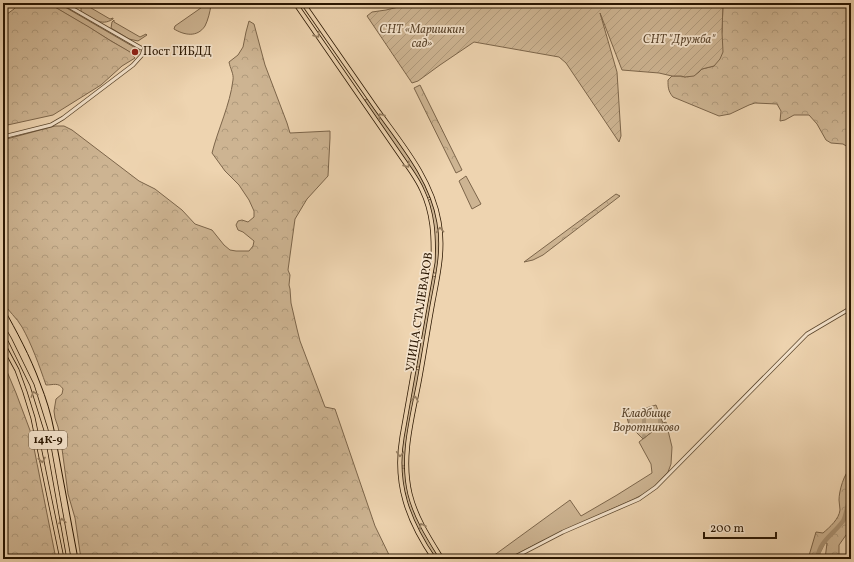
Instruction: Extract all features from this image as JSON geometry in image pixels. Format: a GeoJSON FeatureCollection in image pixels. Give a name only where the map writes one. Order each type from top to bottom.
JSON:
{"type":"FeatureCollection","features":[{"type":"Feature","properties":{"kind":"main road","name":"УЛИЦА СТАЛЕВАРОВ"},"geometry":{"type":"LineString","coordinates":[[295,3],[411,171],[422,189],[426,200],[434,233],[434,246],[431,274],[400,450],[399,466],[402,491],[410,518],[420,538],[434,559]]}},
{"type":"Feature","properties":{"kind":"main road","name":"УЛИЦА СТАЛЕВАРОВ"},"geometry":{"type":"LineString","coordinates":[[303,3],[417,167],[433,197],[439,220],[441,257],[409,433],[406,467],[410,494],[417,515],[442,559]]}},
{"type":"Feature","properties":{"kind":"main road"},"geometry":{"type":"LineString","coordinates":[[337,63],[342,59]]}},
{"type":"Feature","properties":{"kind":"main road"},"geometry":{"type":"LineString","coordinates":[[363,100],[368,96]]}},
{"type":"Feature","properties":{"kind":"main road"},"geometry":{"type":"LineString","coordinates":[[426,200],[433,197]]}},
{"type":"Feature","properties":{"kind":"main road"},"geometry":{"type":"LineString","coordinates":[[431,274],[438,275]]}},
{"type":"Feature","properties":{"kind":"main road","name":"14К-9"},"geometry":{"type":"LineString","coordinates":[[3,328],[32,385],[46,430],[69,559]]}},
{"type":"Feature","properties":{"kind":"main road"},"geometry":{"type":"LineString","coordinates":[[3,344],[17,370],[33,418],[62,559]]}},
{"type":"Feature","properties":{"kind":"main road"},"geometry":{"type":"LineString","coordinates":[[414,368],[421,369]]}},
{"type":"Feature","properties":{"kind":"main road"},"geometry":{"type":"LineString","coordinates":[[399,466],[406,467]]}},
{"type":"Feature","properties":{"kind":"street"},"geometry":{"type":"LineString","coordinates":[[3,138],[51,125],[63,118],[133,65],[142,55],[142,49],[63,3]]}},
{"type":"Feature","properties":{"kind":"street"},"geometry":{"type":"LineString","coordinates":[[511,559],[563,532],[639,499],[656,487],[807,334],[851,308]]}},
{"type":"Feature","properties":{"kind":"green space"},"geometry":{"type":"Polygon","coordinates":[[[19,3],[48,3],[130,52],[135,58],[122,66],[101,85],[53,115],[3,126],[3,17],[14,9],[19,3]]]}},
{"type":"Feature","properties":{"kind":"green space"},"geometry":{"type":"Polygon","coordinates":[[[48,3],[58,3],[139,50],[140,52],[134,49],[131,53],[48,3]]]}},
{"type":"Feature","properties":{"kind":"green space"},"geometry":{"type":"Polygon","coordinates":[[[86,3],[86,5],[110,19],[113,19],[101,22],[93,19],[81,12],[81,5],[86,3]]]}},
{"type":"Feature","properties":{"kind":"green space"},"geometry":{"type":"Polygon","coordinates":[[[208,3],[211,3],[211,5],[206,24],[202,30],[194,34],[186,34],[174,29],[175,26],[208,3]]]}},
{"type":"Feature","properties":{"kind":"green space","name":"СНТ «Маришкин сад»"},"geometry":{"type":"Polygon","coordinates":[[[415,3],[723,3],[723,52],[720,59],[714,66],[702,69],[694,76],[672,76],[659,73],[622,70],[600,13],[617,72],[621,136],[619,142],[566,63],[559,57],[474,42],[418,81],[412,83],[367,16],[372,12],[415,3]]]}},
{"type":"Feature","properties":{"kind":"green space"},"geometry":{"type":"Polygon","coordinates":[[[723,3],[851,3],[851,149],[843,144],[831,143],[826,140],[817,124],[809,115],[794,115],[780,121],[781,111],[777,104],[755,103],[730,114],[719,116],[673,97],[669,91],[668,85],[668,80],[672,76],[685,77],[699,72],[702,69],[714,66],[722,32],[723,3]]]}},
{"type":"Feature","properties":{"kind":"green space"},"geometry":{"type":"Polygon","coordinates":[[[114,20],[114,22],[140,37],[146,34],[147,35],[138,41],[129,39],[111,28],[114,20]]]}},
{"type":"Feature","properties":{"kind":"green space"},"geometry":{"type":"Polygon","coordinates":[[[249,21],[254,24],[265,65],[290,133],[330,131],[328,176],[307,199],[295,219],[288,270],[290,275],[289,285],[291,303],[300,341],[325,407],[335,409],[375,526],[391,559],[81,559],[75,518],[68,494],[61,441],[54,411],[56,399],[62,394],[63,389],[60,385],[46,385],[26,334],[3,302],[3,140],[55,126],[64,126],[72,130],[139,181],[155,189],[182,210],[195,224],[212,230],[230,250],[249,251],[253,246],[254,241],[238,230],[236,225],[238,221],[242,220],[248,222],[254,217],[254,211],[239,185],[225,171],[212,153],[227,108],[231,89],[233,78],[229,62],[238,55],[243,47],[249,21]]]}},
{"type":"Feature","properties":{"kind":"green space"},"geometry":{"type":"Polygon","coordinates":[[[420,85],[462,170],[456,173],[414,88],[420,85]]]}},
{"type":"Feature","properties":{"kind":"green space"},"geometry":{"type":"Polygon","coordinates":[[[367,99],[409,157],[422,178],[430,196],[429,198],[426,197],[365,102],[367,99]]]}},
{"type":"Feature","properties":{"kind":"green space"},"geometry":{"type":"Polygon","coordinates":[[[466,176],[481,204],[472,209],[459,181],[466,176]]]}},
{"type":"Feature","properties":{"kind":"green space"},"geometry":{"type":"Polygon","coordinates":[[[616,194],[620,196],[543,255],[533,260],[524,262],[616,194]]]}},
{"type":"Feature","properties":{"kind":"green space"},"geometry":{"type":"Polygon","coordinates":[[[430,199],[432,200],[439,225],[440,252],[437,273],[433,272],[435,248],[434,229],[428,201],[430,199]]]}},
{"type":"Feature","properties":{"kind":"green space"},"geometry":{"type":"Polygon","coordinates":[[[432,277],[436,277],[420,367],[416,367],[432,277]]]}},
{"type":"Feature","properties":{"kind":"green space"},"geometry":{"type":"Polygon","coordinates":[[[3,362],[31,433],[56,559],[3,559],[3,362]]]}},
{"type":"Feature","properties":{"kind":"green space"},"geometry":{"type":"Polygon","coordinates":[[[416,369],[420,372],[406,448],[405,465],[401,466],[401,447],[416,369]]]}},
{"type":"Feature","properties":{"kind":"green space","name":"Кладбище Воротниково"},"geometry":{"type":"Polygon","coordinates":[[[656,405],[663,423],[643,439],[629,425],[626,414],[656,405]]]}},
{"type":"Feature","properties":{"kind":"green space"},"geometry":{"type":"Polygon","coordinates":[[[666,422],[672,447],[671,464],[668,472],[654,487],[634,499],[540,542],[508,559],[489,559],[570,500],[581,516],[652,473],[651,464],[639,442],[666,422]]]}},
{"type":"Feature","properties":{"kind":"green space"},"geometry":{"type":"Polygon","coordinates":[[[401,468],[405,469],[413,506],[421,527],[441,559],[435,559],[412,517],[403,487],[401,468]]]}},
{"type":"Feature","properties":{"kind":"green space"},"geometry":{"type":"Polygon","coordinates":[[[851,468],[851,528],[839,545],[839,559],[825,559],[827,543],[825,543],[819,555],[819,559],[808,559],[816,532],[823,533],[838,517],[840,510],[839,500],[841,487],[848,470],[851,468]]]}},
{"type":"Feature","properties":{"kind":"waterway"},"geometry":{"type":"LineString","coordinates":[[817,559],[824,542],[843,521],[851,491]]}},
{"type":"Feature","properties":{"kind":"tram line"},"geometry":{"type":"LineString","coordinates":[[3,307],[32,363],[48,406],[54,430],[78,559]]}},
{"type":"Feature","properties":{"kind":"place","name":"Пост ГИБДД"},"geometry":{"type":"Point","coordinates":[135,52]}},
{"type":"Feature","properties":{"kind":"park label","name":"СНТ \"Дружба\""},"geometry":{"type":"Point","coordinates":[679,40]}}]}
